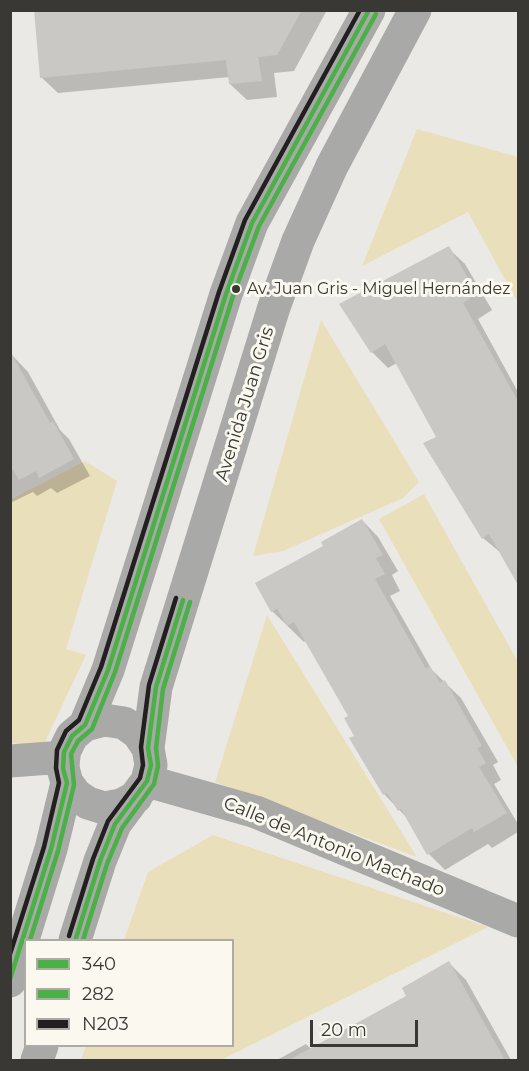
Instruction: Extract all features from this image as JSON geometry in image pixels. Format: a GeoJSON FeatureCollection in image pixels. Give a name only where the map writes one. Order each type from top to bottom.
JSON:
{"type":"FeatureCollection","features":[{"type":"Feature","properties":{"kind":"street"},"geometry":{"type":"LineString","coordinates":[[85,725],[108,670],[226,294],[252,223],[369,10]]}},
{"type":"Feature","properties":{"kind":"street","name":"Avenida Juan Gris"},"geometry":{"type":"LineString","coordinates":[[141,789],[151,765],[148,748],[156,687],[274,307],[294,252],[333,166],[415,10]]}},
{"type":"Feature","properties":{"kind":"street"},"geometry":{"type":"LineString","coordinates":[[10,981],[51,849],[72,736],[85,725],[104,720],[124,723],[138,734],[148,748]]}},
{"type":"Feature","properties":{"kind":"street"},"geometry":{"type":"LineString","coordinates":[[10,761],[65,770]]}},
{"type":"Feature","properties":{"kind":"street"},"geometry":{"type":"LineString","coordinates":[[65,770],[76,795],[87,803],[104,808],[121,805],[141,789]]}},
{"type":"Feature","properties":{"kind":"street"},"geometry":{"type":"LineString","coordinates":[[75,939],[100,861],[115,824],[141,789]]}},
{"type":"Feature","properties":{"kind":"street","name":"Calle de Antonio Machado"},"geometry":{"type":"LineString","coordinates":[[141,789],[256,812],[519,921]]}},
{"type":"Feature","properties":{"kind":"shaded area"},"geometry":{"type":"Polygon","coordinates":[[[417,129],[518,157],[518,303],[468,212],[362,266],[417,129]]]}},
{"type":"Feature","properties":{"kind":"shaded area"},"geometry":{"type":"Polygon","coordinates":[[[321,320],[419,482],[403,498],[283,551],[253,556],[321,320]]]}},
{"type":"Feature","properties":{"kind":"shaded area"},"geometry":{"type":"Polygon","coordinates":[[[85,461],[117,481],[66,649],[86,655],[43,746],[11,743],[10,500],[85,461]]]}},
{"type":"Feature","properties":{"kind":"shaded area"},"geometry":{"type":"Polygon","coordinates":[[[424,494],[518,662],[518,767],[379,519],[424,494]]]}},
{"type":"Feature","properties":{"kind":"shaded area"},"geometry":{"type":"Polygon","coordinates":[[[267,615],[417,857],[215,782],[267,615]]]}},
{"type":"Feature","properties":{"kind":"shaded area"},"geometry":{"type":"Polygon","coordinates":[[[213,835],[488,927],[221,1060],[81,1060],[86,1047],[234,1047],[234,939],[124,939],[148,872],[213,835]]]}},
{"type":"Feature","properties":{"kind":"building"},"geometry":{"type":"Polygon","coordinates":[[[34,10],[302,10],[277,55],[258,57],[262,81],[229,84],[226,60],[40,78],[34,10]]]}},
{"type":"Feature","properties":{"kind":"building"},"geometry":{"type":"Polygon","coordinates":[[[449,246],[477,293],[463,303],[519,403],[519,587],[489,534],[482,539],[423,443],[436,437],[385,344],[371,353],[339,304],[449,246]]]}},
{"type":"Feature","properties":{"kind":"building"},"geometry":{"type":"Polygon","coordinates":[[[10,351],[50,423],[53,421],[74,459],[39,478],[36,471],[19,480],[10,465],[10,351]]]}},
{"type":"Feature","properties":{"kind":"building"},"geometry":{"type":"Polygon","coordinates":[[[362,519],[383,555],[376,558],[385,574],[375,579],[426,669],[430,666],[440,683],[445,680],[482,746],[477,748],[486,763],[479,767],[507,813],[474,832],[472,828],[427,855],[401,809],[398,811],[387,793],[383,795],[349,738],[354,736],[344,718],[348,716],[294,622],[287,626],[277,609],[271,612],[255,583],[323,546],[321,542],[362,519]]]}},
{"type":"Feature","properties":{"kind":"building"},"geometry":{"type":"Polygon","coordinates":[[[449,961],[505,1060],[289,1060],[406,996],[402,988],[449,961]]]}},
{"type":"Feature","properties":{"kind":"transit line","name":"N203"},"geometry":{"type":"LineString","coordinates":[[10,954],[44,847],[59,783],[56,768],[57,750],[66,731],[79,720],[101,667],[219,292],[245,220],[360,10]]}},
{"type":"Feature","properties":{"kind":"transit line","name":"340"},"geometry":{"type":"LineString","coordinates":[[10,979],[51,849],[67,783],[63,768],[64,752],[72,736],[85,725],[108,670],[226,294],[252,223],[369,10]]}},
{"type":"Feature","properties":{"kind":"transit line","name":"282"},"geometry":{"type":"LineString","coordinates":[[30,939],[58,851],[74,785],[71,754],[78,741],[92,729],[115,672],[233,296],[259,226],[376,14]]}},
{"type":"Feature","properties":{"kind":"transit line","name":"N203"},"geometry":{"type":"LineString","coordinates":[[69,936],[93,859],[108,821],[140,778],[143,765],[141,747],[149,685],[176,598]]}},
{"type":"Feature","properties":{"kind":"transit line","name":"340"},"geometry":{"type":"LineString","coordinates":[[76,938],[100,861],[115,824],[147,781],[151,765],[148,748],[156,687],[183,600]]}},
{"type":"Feature","properties":{"kind":"transit line","name":"282"},"geometry":{"type":"LineString","coordinates":[[83,939],[107,864],[122,828],[154,784],[158,766],[156,748],[163,689],[190,602]]}},
{"type":"Feature","properties":{"kind":"place","name":"Av. Juan Gris - Miguel Hernández"},"geometry":{"type":"Point","coordinates":[236,289]}}]}
